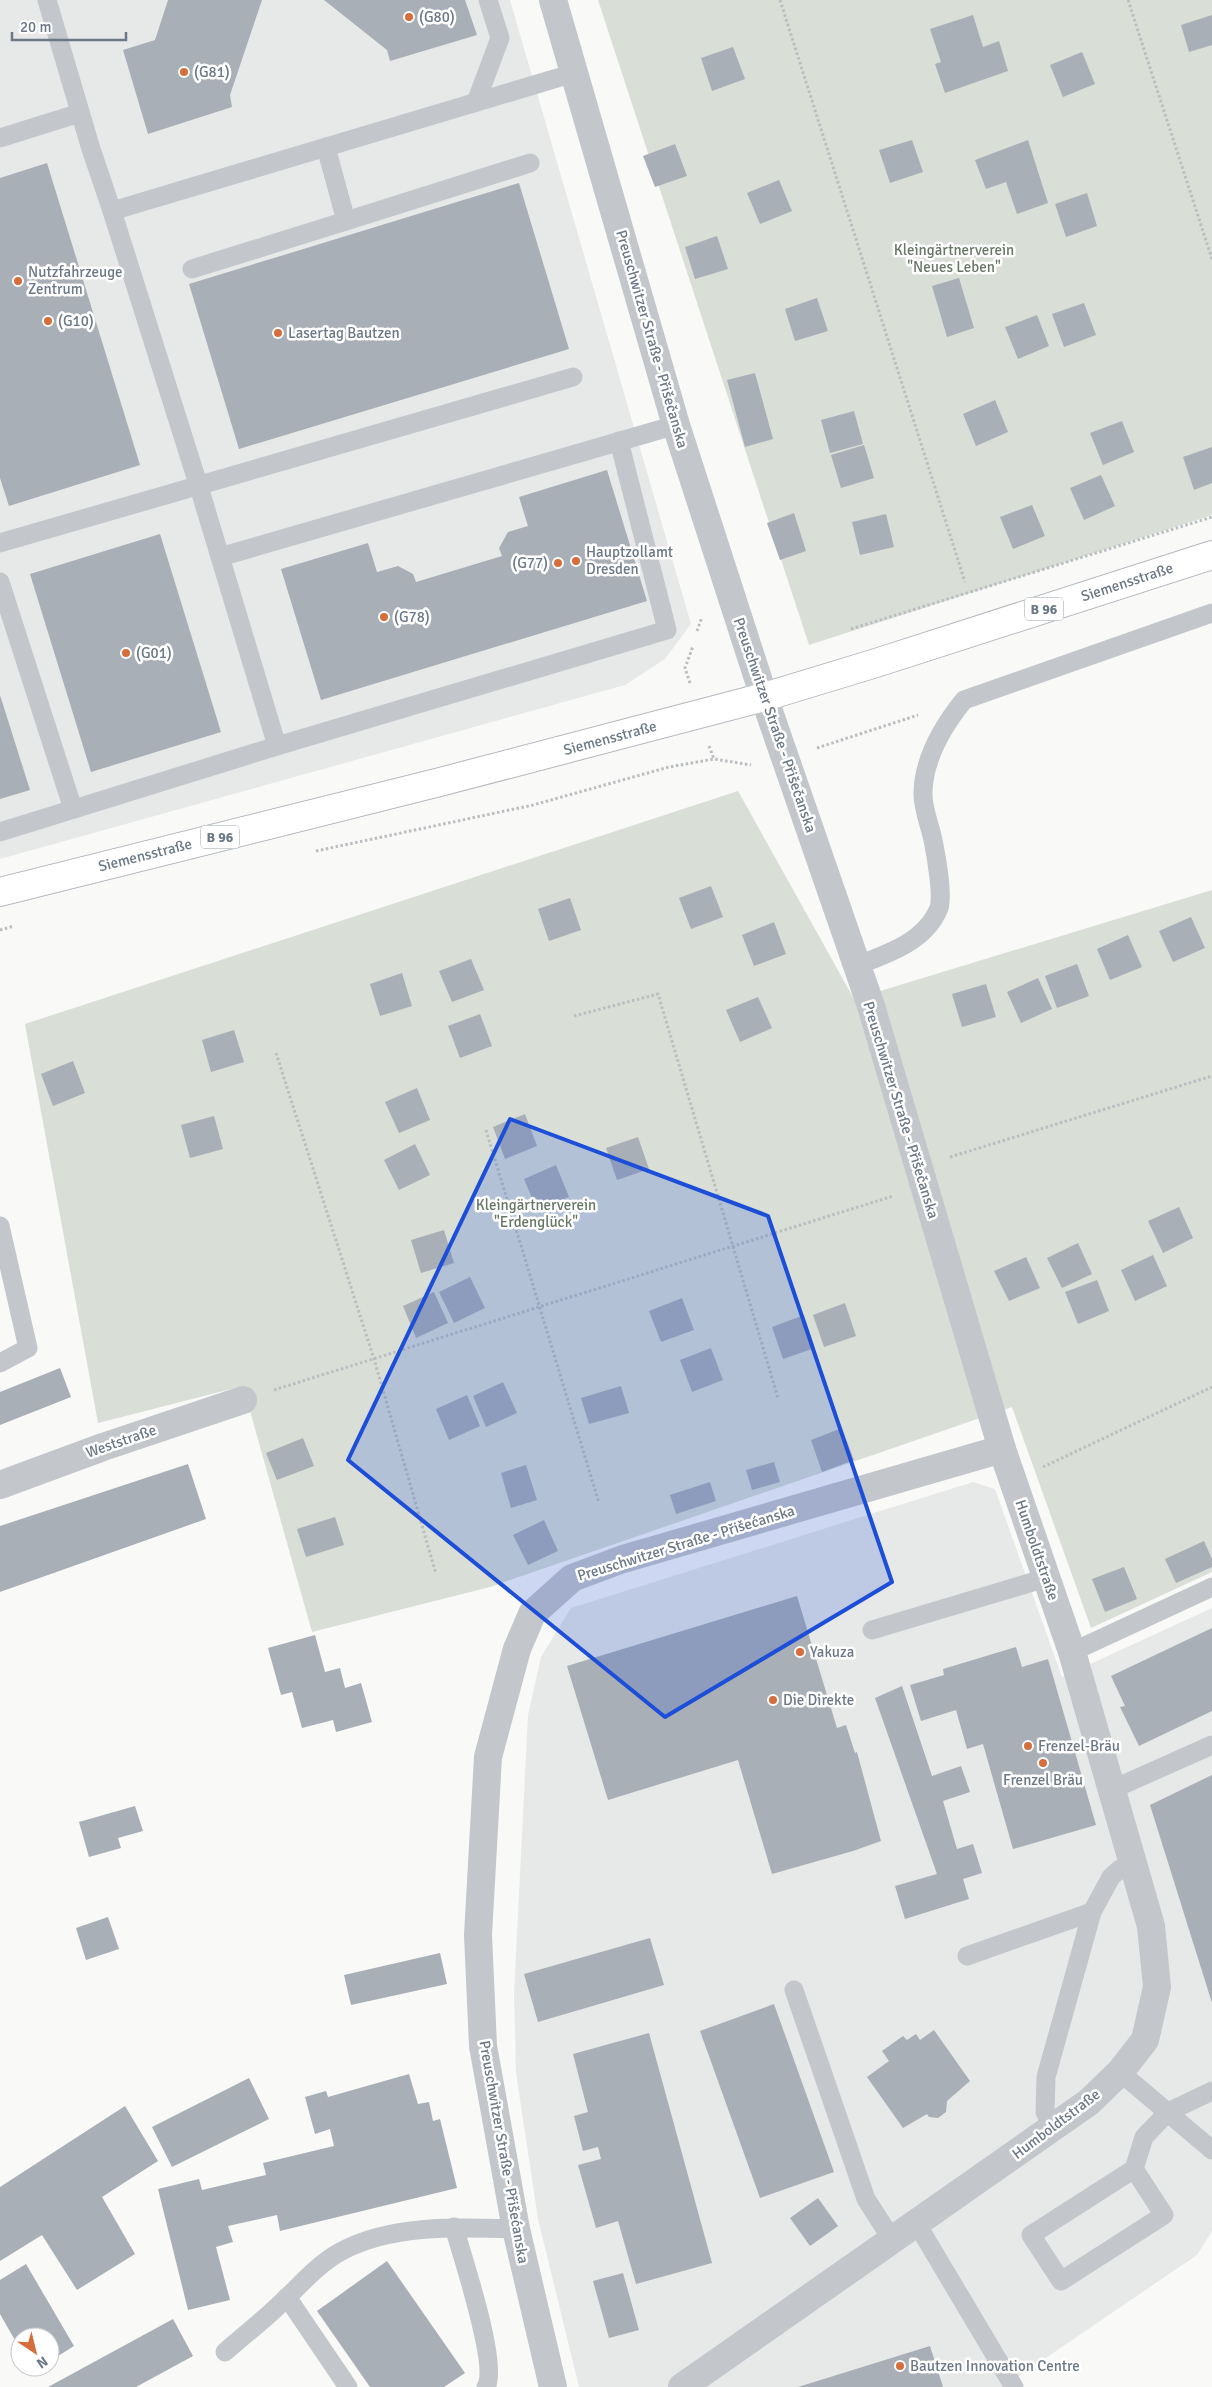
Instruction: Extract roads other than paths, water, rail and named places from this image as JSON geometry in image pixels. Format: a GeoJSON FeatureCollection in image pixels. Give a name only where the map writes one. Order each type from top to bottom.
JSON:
{"type":"FeatureCollection","features":[{"type":"Feature","properties":{"kind":"main road","name":"Siemensstraße"},"geometry":{"type":"LineString","coordinates":[[0,892],[440,782],[764,697],[1212,555]]}},
{"type":"Feature","properties":{"kind":"street","name":"Preuschwitzer Straße - Přišečanska"},"geometry":{"type":"LineString","coordinates":[[553,0],[676,425],[764,697],[858,965],[1002,1448]]}},
{"type":"Feature","properties":{"kind":"street","name":"Weststraße"},"geometry":{"type":"LineString","coordinates":[[0,1485],[103,1447],[243,1400]]}},
{"type":"Feature","properties":{"kind":"street","name":"Humboldtstraße"},"geometry":{"type":"LineString","coordinates":[[682,2387],[1089,2102],[1120,2072],[1145,2040],[1157,1987],[1151,1926],[1072,1652],[1002,1448]]}},
{"type":"Feature","properties":{"kind":"street","name":"Preuschwitzer Straße - Přišećanska"},"geometry":{"type":"LineString","coordinates":[[553,2387],[516,2230],[483,2046],[478,1935],[488,1757],[517,1649],[532,1614],[572,1578],[623,1559],[1002,1448]]}},
{"type":"Feature","properties":{"kind":"lane"},"geometry":{"type":"LineString","coordinates":[[47,0],[80,113],[199,487],[277,746]]}},
{"type":"Feature","properties":{"kind":"lane"},"geometry":{"type":"LineString","coordinates":[[476,102],[500,38],[488,0]]}},
{"type":"Feature","properties":{"kind":"lane"},"geometry":{"type":"LineString","coordinates":[[112,211],[574,73]]}},
{"type":"Feature","properties":{"kind":"lane"},"geometry":{"type":"LineString","coordinates":[[0,138],[80,113]]}},
{"type":"Feature","properties":{"kind":"lane"},"geometry":{"type":"LineString","coordinates":[[326,147],[346,221]]}},
{"type":"Feature","properties":{"kind":"lane"},"geometry":{"type":"LineString","coordinates":[[192,269],[530,163]]}},
{"type":"Feature","properties":{"kind":"lane"},"geometry":{"type":"LineString","coordinates":[[0,543],[199,487],[573,377]]}},
{"type":"Feature","properties":{"kind":"lane"},"geometry":{"type":"LineString","coordinates":[[220,557],[676,425]]}},
{"type":"Feature","properties":{"kind":"lane"},"geometry":{"type":"LineString","coordinates":[[0,832],[277,746],[667,630],[619,441]]}},
{"type":"Feature","properties":{"kind":"lane"},"geometry":{"type":"LineString","coordinates":[[0,582],[73,809]]}},
{"type":"Feature","properties":{"kind":"lane"},"geometry":{"type":"LineString","coordinates":[[858,965],[892,952],[927,928],[939,906],[938,863],[923,793],[929,760],[944,725],[964,700],[1212,613]]}},
{"type":"Feature","properties":{"kind":"lane"},"geometry":{"type":"LineString","coordinates":[[0,1226],[28,1348],[0,1363]]}},
{"type":"Feature","properties":{"kind":"lane"},"geometry":{"type":"LineString","coordinates":[[872,1630],[1046,1578]]}},
{"type":"Feature","properties":{"kind":"lane"},"geometry":{"type":"LineString","coordinates":[[1072,1652],[1212,1587]]}},
{"type":"Feature","properties":{"kind":"lane"},"geometry":{"type":"LineString","coordinates":[[1111,1790],[1212,1745]]}},
{"type":"Feature","properties":{"kind":"lane"},"geometry":{"type":"LineString","coordinates":[[1054,2128],[1045,2112],[1046,2077],[1092,1912],[1111,1877],[1120,1869],[1132,1864]]}},
{"type":"Feature","properties":{"kind":"lane"},"geometry":{"type":"LineString","coordinates":[[967,1956],[1092,1912]]}},
{"type":"Feature","properties":{"kind":"lane"},"geometry":{"type":"LineString","coordinates":[[794,1990],[866,2199],[893,2241]]}},
{"type":"Feature","properties":{"kind":"lane"},"geometry":{"type":"LineString","coordinates":[[1120,2072],[1212,2150]]}},
{"type":"Feature","properties":{"kind":"lane"},"geometry":{"type":"LineString","coordinates":[[1134,2169],[1164,2215],[1061,2281],[1031,2234],[1134,2169],[1144,2137],[1168,2112],[1212,2091]]}},
{"type":"Feature","properties":{"kind":"lane"},"geometry":{"type":"LineString","coordinates":[[917,2224],[1014,2387]]}},
{"type":"Feature","properties":{"kind":"lane"},"geometry":{"type":"LineString","coordinates":[[225,2352],[308,2276],[340,2252],[374,2238],[454,2227],[516,2230]]}},
{"type":"Feature","properties":{"kind":"lane"},"geometry":{"type":"LineString","coordinates":[[454,2227],[487,2350],[490,2381],[486,2387]]}},
{"type":"Feature","properties":{"kind":"lane"},"geometry":{"type":"LineString","coordinates":[[287,2297],[348,2387]]}},
{"type":"Feature","properties":{"kind":"place","name":"(G80)"},"geometry":{"type":"Point","coordinates":[409,17]}},
{"type":"Feature","properties":{"kind":"place","name":"(G81)"},"geometry":{"type":"Point","coordinates":[184,72]}},
{"type":"Feature","properties":{"kind":"place","name":"Nutzfahrzeuge Zentrum"},"geometry":{"type":"Point","coordinates":[18,281]}},
{"type":"Feature","properties":{"kind":"place","name":"(G10)"},"geometry":{"type":"Point","coordinates":[48,321]}},
{"type":"Feature","properties":{"kind":"place","name":"Lasertag Bautzen"},"geometry":{"type":"Point","coordinates":[278,333]}},
{"type":"Feature","properties":{"kind":"place","name":"Hauptzollamt Dresden"},"geometry":{"type":"Point","coordinates":[576,561]}},
{"type":"Feature","properties":{"kind":"place","name":"(G77)"},"geometry":{"type":"Point","coordinates":[558,563]}},
{"type":"Feature","properties":{"kind":"place","name":"(G78)"},"geometry":{"type":"Point","coordinates":[384,617]}},
{"type":"Feature","properties":{"kind":"place","name":"(G01)"},"geometry":{"type":"Point","coordinates":[126,653]}},
{"type":"Feature","properties":{"kind":"place","name":"Yakuza"},"geometry":{"type":"Point","coordinates":[800,1652]}},
{"type":"Feature","properties":{"kind":"place","name":"Die Direkte"},"geometry":{"type":"Point","coordinates":[773,1700]}},
{"type":"Feature","properties":{"kind":"place","name":"Frenzel-Bräu"},"geometry":{"type":"Point","coordinates":[1028,1746]}},
{"type":"Feature","properties":{"kind":"place","name":"Frenzel Bräu"},"geometry":{"type":"Point","coordinates":[1043,1763]}},
{"type":"Feature","properties":{"kind":"place","name":"Bautzen Innovation Centre"},"geometry":{"type":"Point","coordinates":[900,2366]}},
{"type":"Feature","properties":{"kind":"park label","name":"Kleingärtnerverein \"Neues Leben\""},"geometry":{"type":"Point","coordinates":[954,258]}},
{"type":"Feature","properties":{"kind":"park label","name":"Kleingärtnerverein \"Erdenglück\""},"geometry":{"type":"Point","coordinates":[536,1214]}}]}
